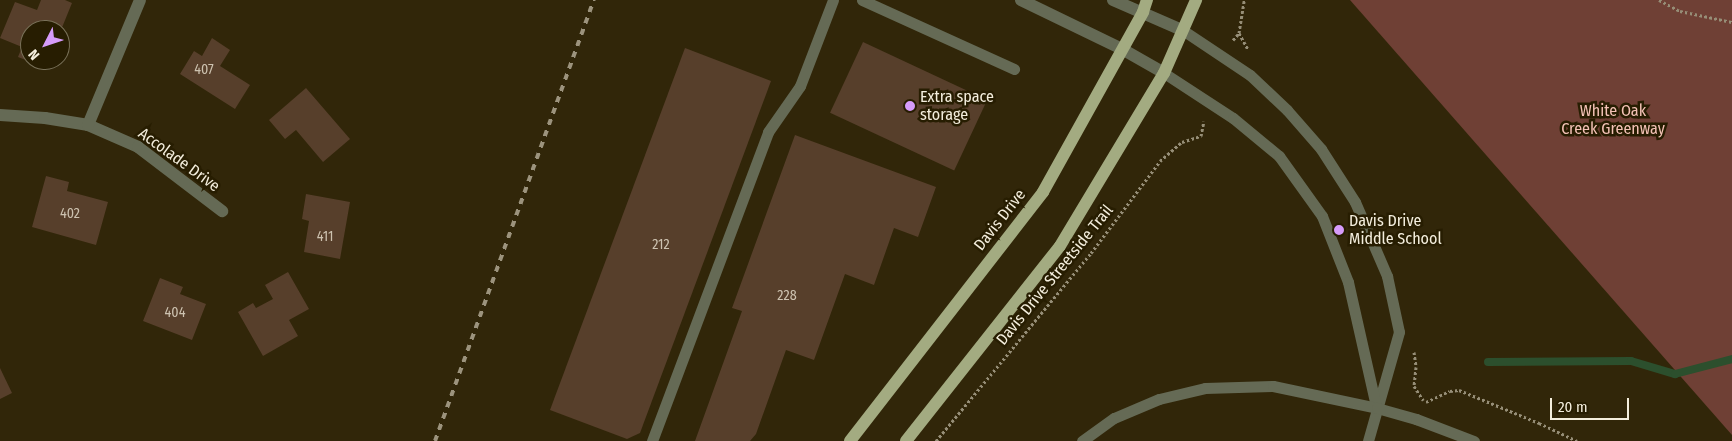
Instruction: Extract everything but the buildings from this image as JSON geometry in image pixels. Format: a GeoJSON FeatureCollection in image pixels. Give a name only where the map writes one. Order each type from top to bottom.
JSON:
{"type":"FeatureCollection","features":[{"type":"Feature","properties":{"kind":"main road"},"geometry":{"type":"LineString","coordinates":[[906,441],[1060,246],[1164,72],[1184,31],[1196,0]]}},
{"type":"Feature","properties":{"kind":"main road","name":"Davis Drive"},"geometry":{"type":"LineString","coordinates":[[850,441],[1043,192],[1145,6]]}},
{"type":"Feature","properties":{"kind":"street"},"geometry":{"type":"LineString","coordinates":[[88,125],[140,0]]}},
{"type":"Feature","properties":{"kind":"street"},"geometry":{"type":"LineString","coordinates":[[1021,0],[1122,48],[1164,72]]}},
{"type":"Feature","properties":{"kind":"street"},"geometry":{"type":"LineString","coordinates":[[1112,0],[1145,6],[1184,31]]}},
{"type":"Feature","properties":{"kind":"street","name":"Accolade Drive"},"geometry":{"type":"LineString","coordinates":[[0,115],[45,118],[88,125],[138,147],[222,211]]}},
{"type":"Feature","properties":{"kind":"lane"},"geometry":{"type":"LineString","coordinates":[[652,441],[768,132],[800,86],[833,0]]}},
{"type":"Feature","properties":{"kind":"lane"},"geometry":{"type":"LineString","coordinates":[[862,0],[1014,70]]}},
{"type":"Feature","properties":{"kind":"lane"},"geometry":{"type":"LineString","coordinates":[[1184,31],[1250,75],[1287,110],[1321,149],[1356,202],[1387,276],[1399,332],[1368,441]]}},
{"type":"Feature","properties":{"kind":"lane"},"geometry":{"type":"LineString","coordinates":[[1164,72],[1233,118],[1279,156],[1322,216],[1348,282],[1377,408]]}},
{"type":"Feature","properties":{"kind":"lane"},"geometry":{"type":"LineString","coordinates":[[1082,441],[1114,418],[1159,399],[1205,388],[1273,386],[1377,408],[1416,419],[1474,441]]}},
{"type":"Feature","properties":{"kind":"path"},"geometry":{"type":"LineString","coordinates":[[1239,33],[1244,0]]}},
{"type":"Feature","properties":{"kind":"path"},"geometry":{"type":"LineString","coordinates":[[1659,0],[1680,11],[1732,22]]}},
{"type":"Feature","properties":{"kind":"path","name":"Davis Drive Streetside Trail"},"geometry":{"type":"LineString","coordinates":[[936,441],[1091,253],[1160,161],[1182,142],[1201,136]]}},
{"type":"Feature","properties":{"kind":"path"},"geometry":{"type":"LineString","coordinates":[[1425,403],[1450,391],[1459,390],[1577,441]]}},
{"type":"Feature","properties":{"kind":"green space","name":"White Oak Creek Greenway"},"geometry":{"type":"Polygon","coordinates":[[[1350,0],[1732,0],[1732,435],[1350,0]]]}},
{"type":"Feature","properties":{"kind":"waterway"},"geometry":{"type":"LineString","coordinates":[[1488,362],[1631,361],[1675,374],[1732,359]]}},
{"type":"Feature","properties":{"kind":"railway"},"geometry":{"type":"LineString","coordinates":[[435,441],[594,0]]}},
{"type":"Feature","properties":{"kind":"place","name":"Extra space storage"},"geometry":{"type":"Point","coordinates":[910,106]}},
{"type":"Feature","properties":{"kind":"place","name":"Davis Drive Middle School"},"geometry":{"type":"Point","coordinates":[1339,230]}}]}
